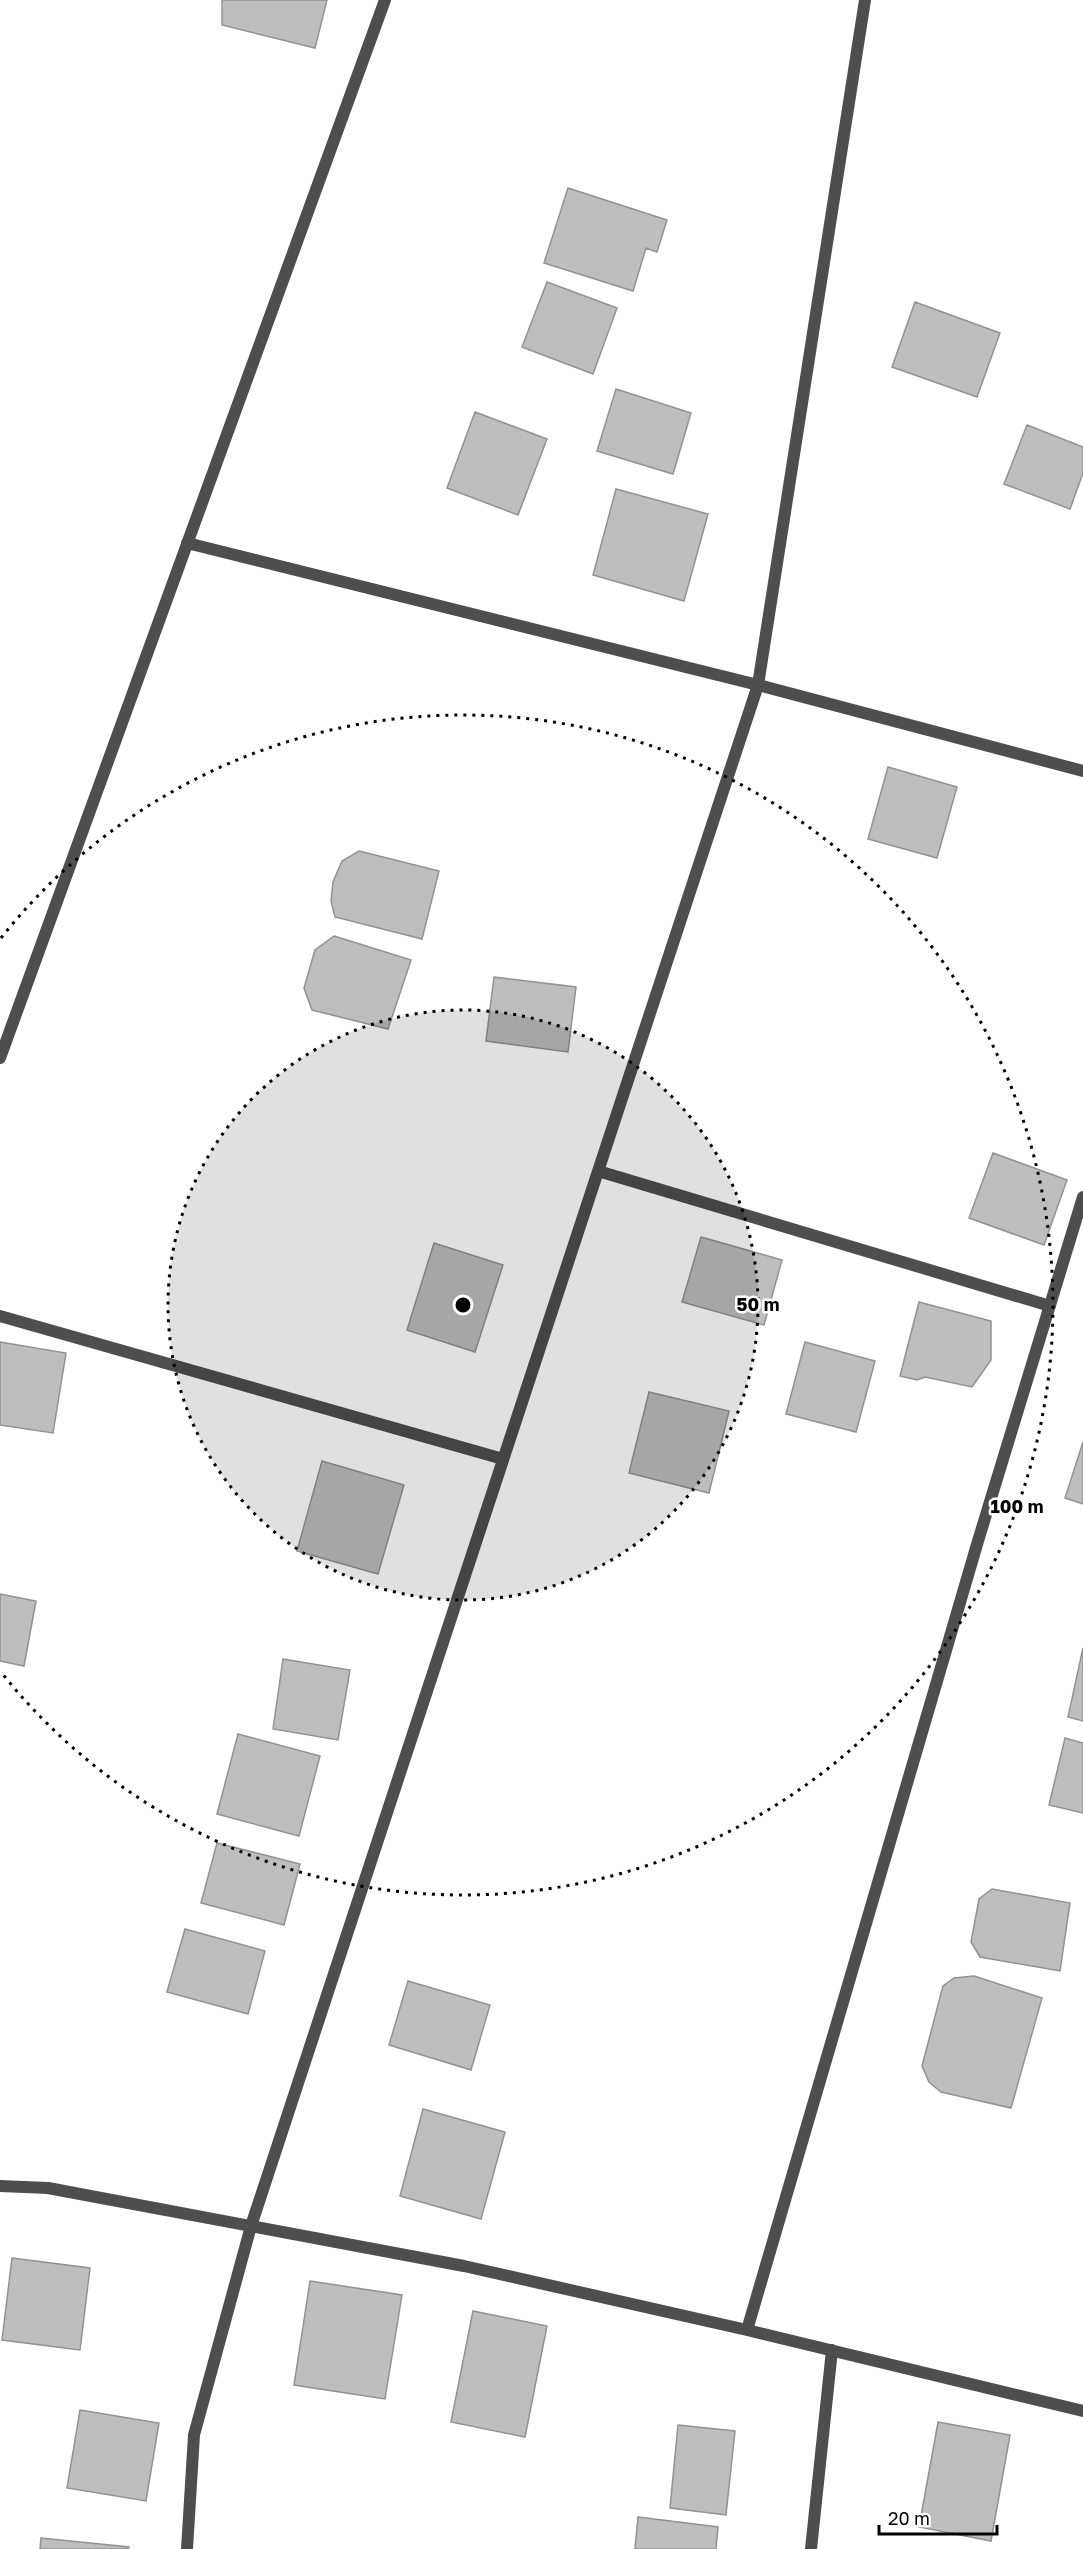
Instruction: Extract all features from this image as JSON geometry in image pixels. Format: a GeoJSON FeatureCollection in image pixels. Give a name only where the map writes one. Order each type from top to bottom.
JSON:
{"type":"FeatureCollection","features":[{"type":"Feature","properties":{"kind":"street"},"geometry":{"type":"LineString","coordinates":[[0,1058],[385,0]]}},
{"type":"Feature","properties":{"kind":"street"},"geometry":{"type":"LineString","coordinates":[[187,2549],[194,2435],[251,2226],[758,685],[865,0]]}},
{"type":"Feature","properties":{"kind":"street"},"geometry":{"type":"LineString","coordinates":[[187,543],[758,685],[1083,771]]}},
{"type":"Feature","properties":{"kind":"street"},"geometry":{"type":"LineString","coordinates":[[598,1171],[1050,1305]]}},
{"type":"Feature","properties":{"kind":"street"},"geometry":{"type":"LineString","coordinates":[[747,2330],[978,1541],[1083,1197]]}},
{"type":"Feature","properties":{"kind":"street"},"geometry":{"type":"LineString","coordinates":[[0,1316],[503,1459]]}},
{"type":"Feature","properties":{"kind":"street"},"geometry":{"type":"LineString","coordinates":[[0,2186],[48,2188],[464,2266],[1083,2410]]}},
{"type":"Feature","properties":{"kind":"street"},"geometry":{"type":"LineString","coordinates":[[811,2549],[832,2350]]}},
{"type":"Feature","properties":{"kind":"building"},"geometry":{"type":"Polygon","coordinates":[[[222,0],[327,0],[315,48],[222,25],[222,0]]]}},
{"type":"Feature","properties":{"kind":"building"},"geometry":{"type":"Polygon","coordinates":[[[568,188],[667,220],[657,252],[646,248],[633,291],[544,263],[568,188]]]}},
{"type":"Feature","properties":{"kind":"building"},"geometry":{"type":"Polygon","coordinates":[[[547,282],[617,308],[593,374],[522,347],[547,282]]]}},
{"type":"Feature","properties":{"kind":"building"},"geometry":{"type":"Polygon","coordinates":[[[915,302],[1000,333],[977,397],[892,367],[915,302]]]}},
{"type":"Feature","properties":{"kind":"building"},"geometry":{"type":"Polygon","coordinates":[[[616,389],[691,413],[673,474],[597,451],[616,389]]]}},
{"type":"Feature","properties":{"kind":"building"},"geometry":{"type":"Polygon","coordinates":[[[475,412],[547,439],[518,515],[447,488],[475,412]]]}},
{"type":"Feature","properties":{"kind":"building"},"geometry":{"type":"Polygon","coordinates":[[[1027,425],[1083,447],[1083,473],[1070,509],[1004,484],[1027,425]]]}},
{"type":"Feature","properties":{"kind":"building"},"geometry":{"type":"Polygon","coordinates":[[[616,489],[708,514],[684,601],[593,575],[616,489]]]}},
{"type":"Feature","properties":{"kind":"building"},"geometry":{"type":"Polygon","coordinates":[[[888,767],[957,787],[937,858],[868,839],[888,767]]]}},
{"type":"Feature","properties":{"kind":"building"},"geometry":{"type":"Polygon","coordinates":[[[359,851],[439,871],[422,939],[335,917],[331,901],[333,882],[342,861],[359,851]]]}},
{"type":"Feature","properties":{"kind":"building"},"geometry":{"type":"Polygon","coordinates":[[[334,936],[411,960],[388,1029],[312,1010],[304,988],[315,950],[334,936]]]}},
{"type":"Feature","properties":{"kind":"building"},"geometry":{"type":"Polygon","coordinates":[[[494,977],[576,987],[568,1052],[486,1041],[494,977]]]}},
{"type":"Feature","properties":{"kind":"building"},"geometry":{"type":"Polygon","coordinates":[[[993,1153],[1067,1180],[1044,1245],[969,1218],[993,1153]]]}},
{"type":"Feature","properties":{"kind":"building"},"geometry":{"type":"Polygon","coordinates":[[[701,1237],[782,1260],[764,1325],[682,1302],[701,1237]]]}},
{"type":"Feature","properties":{"kind":"building"},"geometry":{"type":"Polygon","coordinates":[[[434,1243],[503,1265],[475,1352],[407,1330],[434,1243]]]}},
{"type":"Feature","properties":{"kind":"building"},"geometry":{"type":"Polygon","coordinates":[[[919,1302],[991,1321],[991,1360],[972,1387],[925,1377],[917,1380],[900,1376],[919,1302]]]}},
{"type":"Feature","properties":{"kind":"building"},"geometry":{"type":"Polygon","coordinates":[[[0,1342],[66,1353],[53,1433],[0,1425],[0,1342]]]}},
{"type":"Feature","properties":{"kind":"building"},"geometry":{"type":"Polygon","coordinates":[[[805,1342],[875,1361],[856,1432],[786,1414],[805,1342]]]}},
{"type":"Feature","properties":{"kind":"building"},"geometry":{"type":"Polygon","coordinates":[[[649,1392],[729,1411],[709,1493],[629,1473],[649,1392]]]}},
{"type":"Feature","properties":{"kind":"building"},"geometry":{"type":"Polygon","coordinates":[[[1083,1442],[1083,1504],[1065,1498],[1083,1442]]]}},
{"type":"Feature","properties":{"kind":"building"},"geometry":{"type":"Polygon","coordinates":[[[322,1461],[404,1485],[378,1574],[297,1551],[322,1461]]]}},
{"type":"Feature","properties":{"kind":"building"},"geometry":{"type":"Polygon","coordinates":[[[0,1594],[36,1601],[24,1666],[0,1661],[0,1594]]]}},
{"type":"Feature","properties":{"kind":"building"},"geometry":{"type":"Polygon","coordinates":[[[1083,1648],[1083,1721],[1068,1717],[1083,1648]]]}},
{"type":"Feature","properties":{"kind":"building"},"geometry":{"type":"Polygon","coordinates":[[[283,1659],[350,1670],[338,1740],[273,1729],[283,1659]]]}},
{"type":"Feature","properties":{"kind":"building"},"geometry":{"type":"Polygon","coordinates":[[[238,1734],[320,1756],[299,1836],[217,1814],[238,1734]]]}},
{"type":"Feature","properties":{"kind":"building"},"geometry":{"type":"Polygon","coordinates":[[[1065,1738],[1083,1743],[1083,1813],[1049,1805],[1065,1738]]]}},
{"type":"Feature","properties":{"kind":"building"},"geometry":{"type":"Polygon","coordinates":[[[217,1843],[300,1864],[284,1925],[201,1903],[217,1843]]]}},
{"type":"Feature","properties":{"kind":"building"},"geometry":{"type":"Polygon","coordinates":[[[992,1889],[1070,1903],[1060,1971],[980,1957],[971,1942],[979,1899],[992,1889]]]}},
{"type":"Feature","properties":{"kind":"building"},"geometry":{"type":"Polygon","coordinates":[[[185,1929],[265,1951],[248,2014],[167,1992],[185,1929]]]}},
{"type":"Feature","properties":{"kind":"building"},"geometry":{"type":"Polygon","coordinates":[[[974,1976],[1042,1998],[1011,2108],[941,2092],[929,2082],[922,2066],[943,1986],[954,1978],[974,1976]]]}},
{"type":"Feature","properties":{"kind":"building"},"geometry":{"type":"Polygon","coordinates":[[[408,1981],[490,2005],[471,2070],[389,2045],[408,1981]]]}},
{"type":"Feature","properties":{"kind":"building"},"geometry":{"type":"Polygon","coordinates":[[[423,2109],[505,2132],[481,2219],[400,2196],[423,2109]]]}},
{"type":"Feature","properties":{"kind":"building"},"geometry":{"type":"Polygon","coordinates":[[[12,2258],[90,2268],[80,2350],[2,2340],[12,2258]]]}},
{"type":"Feature","properties":{"kind":"building"},"geometry":{"type":"Polygon","coordinates":[[[310,2281],[402,2295],[385,2399],[294,2385],[310,2281]]]}},
{"type":"Feature","properties":{"kind":"building"},"geometry":{"type":"Polygon","coordinates":[[[473,2311],[547,2326],[525,2437],[451,2422],[473,2311]]]}},
{"type":"Feature","properties":{"kind":"building"},"geometry":{"type":"Polygon","coordinates":[[[80,2410],[159,2423],[146,2501],[67,2488],[80,2410]]]}},
{"type":"Feature","properties":{"kind":"building"},"geometry":{"type":"Polygon","coordinates":[[[938,2422],[1010,2435],[991,2541],[919,2527],[938,2422]]]}},
{"type":"Feature","properties":{"kind":"building"},"geometry":{"type":"Polygon","coordinates":[[[678,2425],[735,2431],[726,2515],[670,2508],[678,2425]]]}},
{"type":"Feature","properties":{"kind":"building"},"geometry":{"type":"Polygon","coordinates":[[[638,2517],[718,2527],[716,2549],[635,2549],[638,2517]]]}},
{"type":"Feature","properties":{"kind":"building"},"geometry":{"type":"Polygon","coordinates":[[[41,2538],[129,2547],[128,2549],[40,2549],[41,2538]]]}}]}
